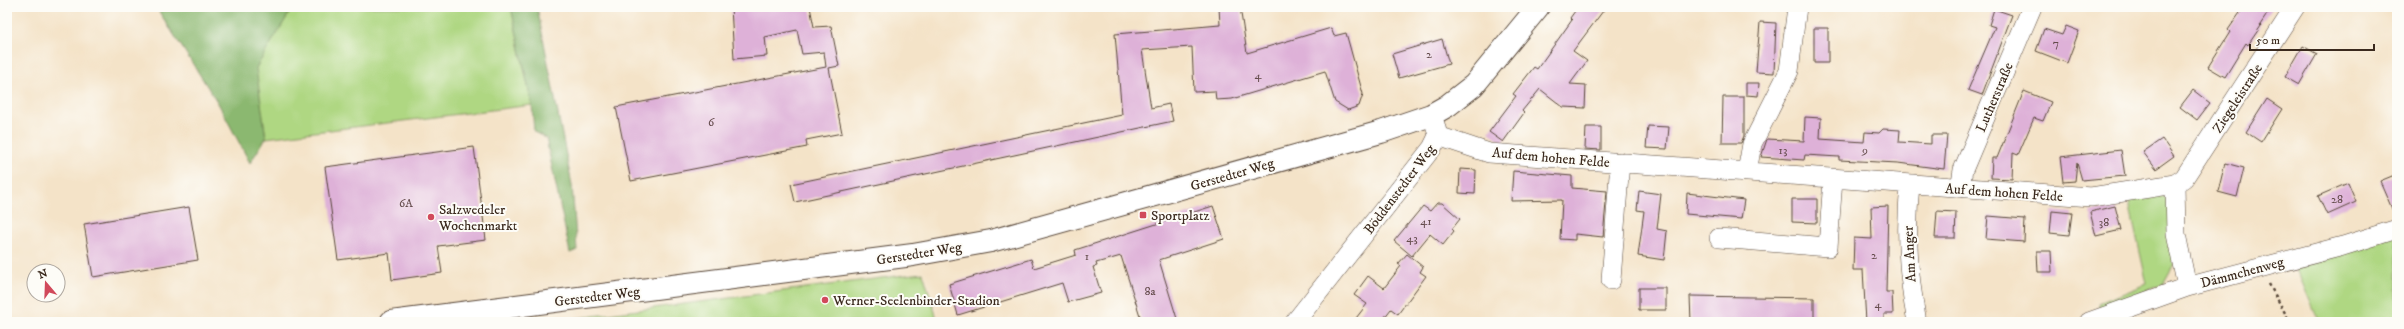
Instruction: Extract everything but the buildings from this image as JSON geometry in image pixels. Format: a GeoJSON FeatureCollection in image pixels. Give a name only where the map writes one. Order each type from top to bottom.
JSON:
{"type":"FeatureCollection","features":[{"type":"Feature","properties":{"kind":"street"},"geometry":{"type":"LineString","coordinates":[[1431,115],[1447,106],[1474,85],[1538,7]]}},
{"type":"Feature","properties":{"kind":"street"},"geometry":{"type":"LineString","coordinates":[[1747,172],[1752,144],[1789,71],[1797,7]]}},
{"type":"Feature","properties":{"kind":"street","name":"Lutherstraße"},"geometry":{"type":"LineString","coordinates":[[1960,188],[1963,170],[2032,7]]}},
{"type":"Feature","properties":{"kind":"street","name":"Ziegeleistraße"},"geometry":{"type":"LineString","coordinates":[[2175,184],[2184,178],[2192,168],[2295,7]]}},
{"type":"Feature","properties":{"kind":"street","name":"Böddenstedter Weg"},"geometry":{"type":"LineString","coordinates":[[1295,322],[1432,148],[1438,136],[1431,115]]}},
{"type":"Feature","properties":{"kind":"street","name":"Gerstedter Weg"},"geometry":{"type":"LineString","coordinates":[[392,322],[872,261],[991,241],[1359,138],[1431,115]]}},
{"type":"Feature","properties":{"kind":"street","name":"Auf dem hohen Felde"},"geometry":{"type":"LineString","coordinates":[[1438,136],[1489,153],[2081,198],[2175,184]]}},
{"type":"Feature","properties":{"kind":"street","name":"Auf dem hohen Felde"},"geometry":{"type":"LineString","coordinates":[[1611,280],[1620,162]]}},
{"type":"Feature","properties":{"kind":"street"},"geometry":{"type":"LineString","coordinates":[[1719,238],[1828,247],[1833,179]]}},
{"type":"Feature","properties":{"kind":"street"},"geometry":{"type":"LineString","coordinates":[[2175,184],[2176,234],[2187,287]]}},
{"type":"Feature","properties":{"kind":"street","name":"Am Anger"},"geometry":{"type":"LineString","coordinates":[[1910,185],[1907,220],[1907,247],[1917,322]]}},
{"type":"Feature","properties":{"kind":"street","name":"Dämmchenweg"},"geometry":{"type":"LineString","coordinates":[[2089,322],[2187,287],[2397,229]]}},
{"type":"Feature","properties":{"kind":"path"},"geometry":{"type":"LineString","coordinates":[[2264,266],[2268,281],[2290,322]]}},
{"type":"Feature","properties":{"kind":"green space"},"geometry":{"type":"Polygon","coordinates":[[[156,7],[293,7],[256,68],[266,138],[250,163],[218,103],[156,7]]]}},
{"type":"Feature","properties":{"kind":"green space"},"geometry":{"type":"Polygon","coordinates":[[[293,7],[511,7],[532,105],[266,138],[255,68],[293,7]]]}},
{"type":"Feature","properties":{"kind":"green space"},"geometry":{"type":"Polygon","coordinates":[[[511,7],[537,7],[572,185],[577,250],[570,253],[546,138],[534,132],[532,105],[511,7]]]}},
{"type":"Feature","properties":{"kind":"green space"},"geometry":{"type":"Polygon","coordinates":[[[2156,193],[2168,199],[2175,262],[2163,284],[2101,310],[2099,303],[2147,284],[2128,198],[2156,193]]]}},
{"type":"Feature","properties":{"kind":"green space"},"geometry":{"type":"Polygon","coordinates":[[[2397,235],[2397,322],[2319,322],[2295,266],[2397,235]]]}},
{"type":"Feature","properties":{"kind":"green space","name":"Werner-Seelenbinder-Stadion"},"geometry":{"type":"Polygon","coordinates":[[[923,273],[938,322],[547,322],[889,277],[923,273]]]}},
{"type":"Feature","properties":{"kind":"place","name":"Sportplatz"},"geometry":{"type":"Point","coordinates":[1143,215]}},
{"type":"Feature","properties":{"kind":"place","name":"Salzwedeler Wochenmarkt"},"geometry":{"type":"Point","coordinates":[431,217]}},
{"type":"Feature","properties":{"kind":"place","name":"Werner-Seelenbinder-Stadion"},"geometry":{"type":"Point","coordinates":[825,300]}}]}
